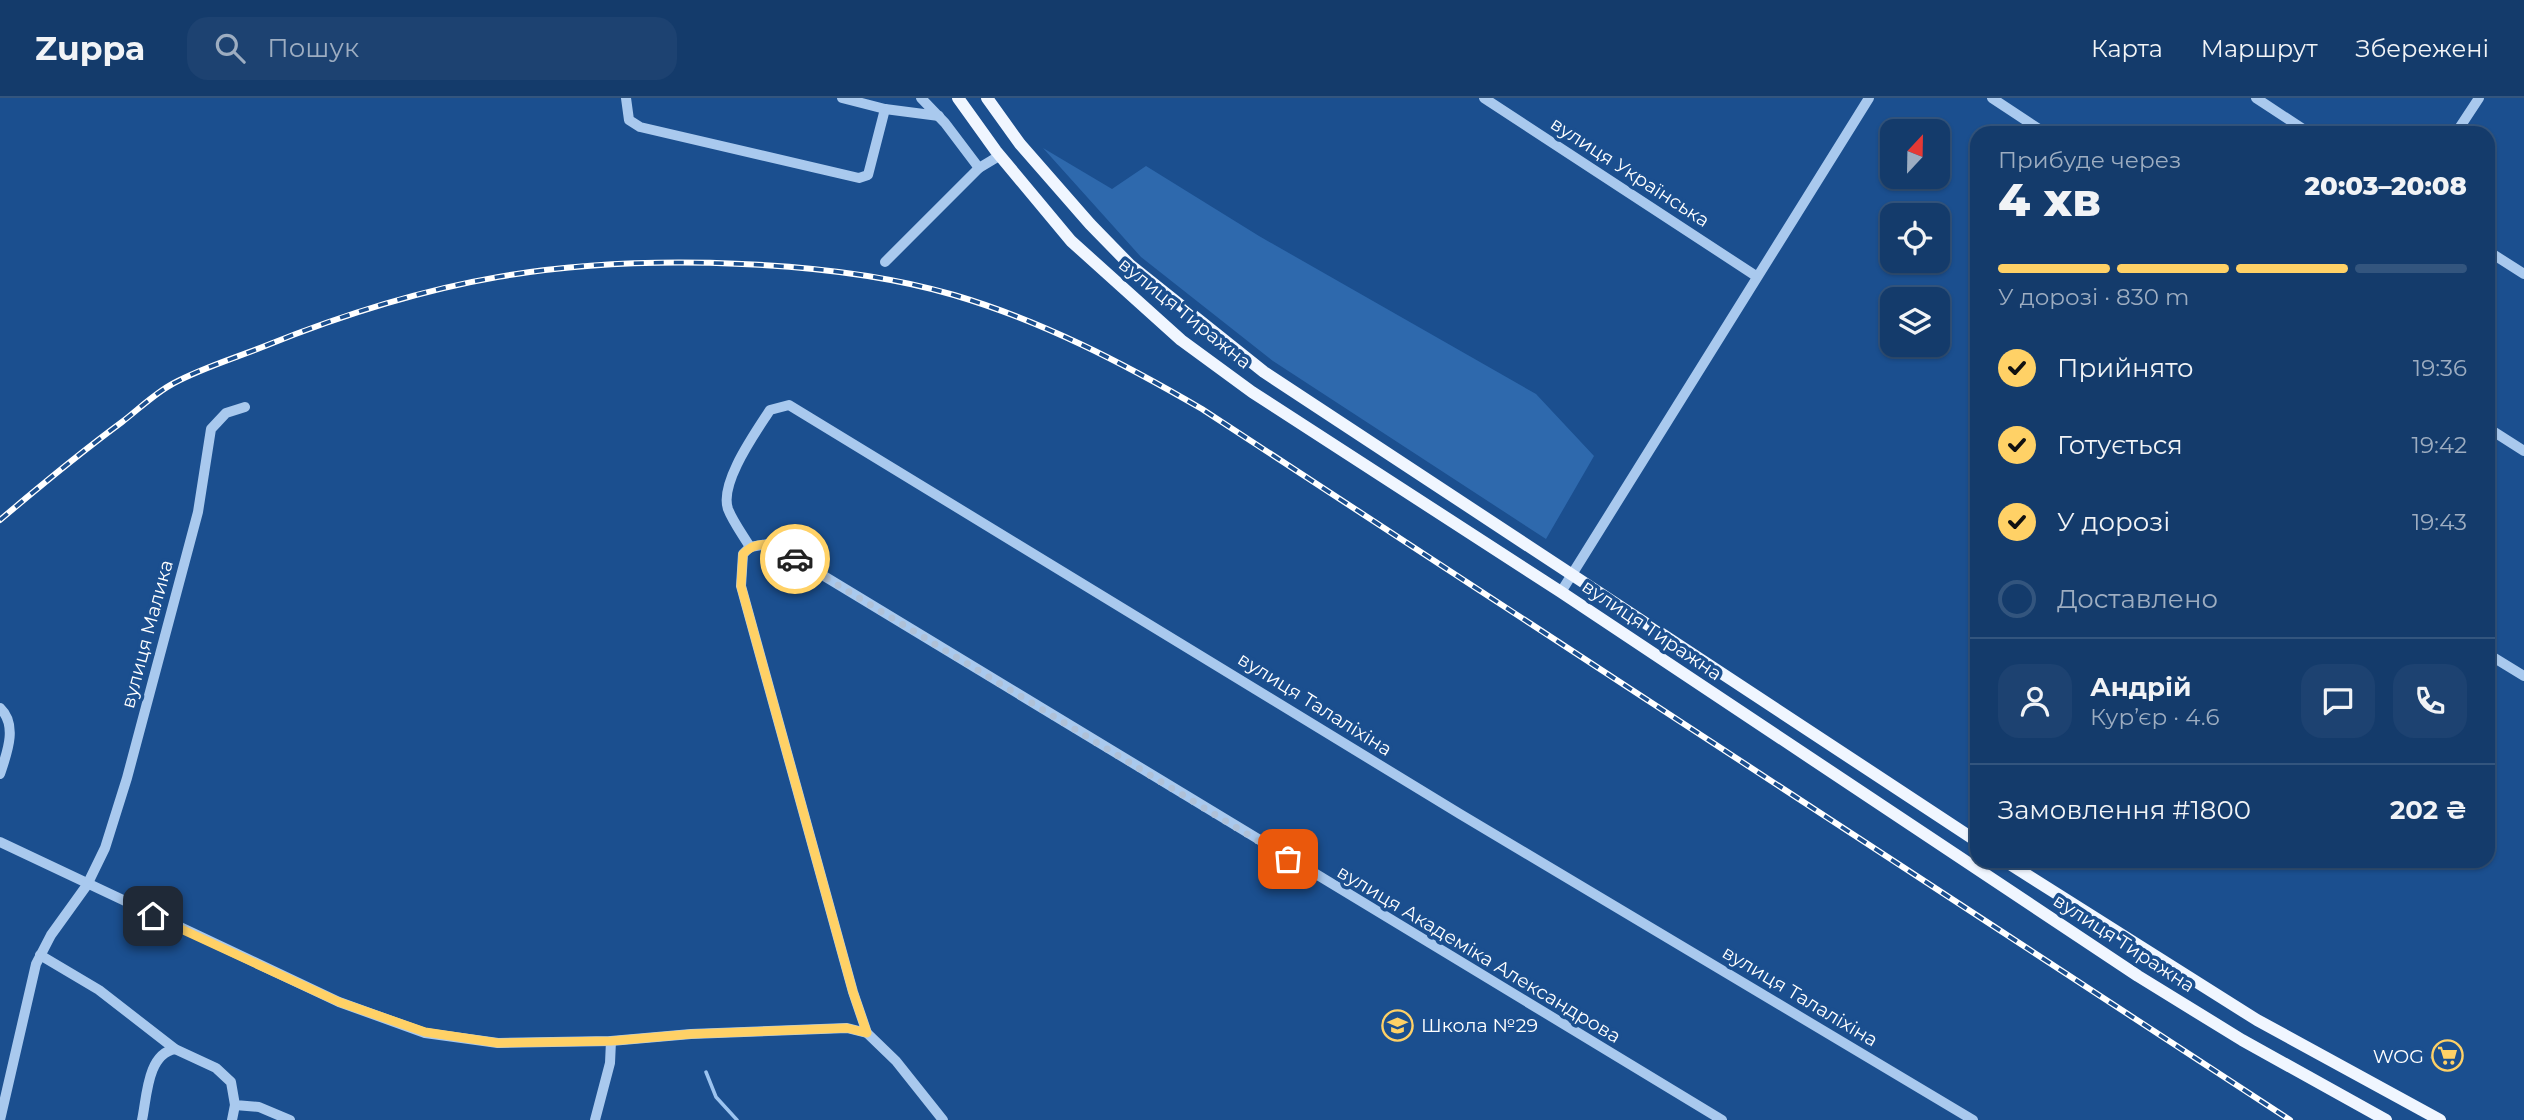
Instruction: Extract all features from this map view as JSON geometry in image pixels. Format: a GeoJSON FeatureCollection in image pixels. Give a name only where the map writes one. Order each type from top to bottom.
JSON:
{"type":"FeatureCollection","features":[{"type":"Feature","properties":{"kind":"main road","name":"вулиця Тиражна"},"geometry":{"type":"LineString","coordinates":[[958,98],[999,156],[1071,241],[1181,340],[1252,392],[1561,592],[1970,864]]}},
{"type":"Feature","properties":{"kind":"main road","name":"вулиця Тиражна"},"geometry":{"type":"LineString","coordinates":[[987,98],[1020,144],[1090,225],[1130,265],[1264,372],[1970,837]]}},
{"type":"Feature","properties":{"kind":"main road"},"geometry":{"type":"LineString","coordinates":[[999,156],[1020,144]]}},
{"type":"Feature","properties":{"kind":"main road","name":"вулиця Тиражна"},"geometry":{"type":"LineString","coordinates":[[1976,868],[2138,976],[2242,1040],[2386,1120]]}},
{"type":"Feature","properties":{"kind":"main road","name":"вулиця Тиражна"},"geometry":{"type":"LineString","coordinates":[[2017,868],[2257,1020],[2440,1120]]}},
{"type":"Feature","properties":{"kind":"street"},"geometry":{"type":"LineString","coordinates":[[626,98],[629,120],[640,127],[859,178],[868,174],[886,109]]}},
{"type":"Feature","properties":{"kind":"street"},"geometry":{"type":"LineString","coordinates":[[842,98],[886,109],[939,116]]}},
{"type":"Feature","properties":{"kind":"street"},"geometry":{"type":"LineString","coordinates":[[921,98],[939,116],[979,168]]}},
{"type":"Feature","properties":{"kind":"street","name":"вулиця Українська"},"geometry":{"type":"LineString","coordinates":[[1484,98],[1756,276]]}},
{"type":"Feature","properties":{"kind":"street"},"geometry":{"type":"LineString","coordinates":[[1561,592],[1868,98]]}},
{"type":"Feature","properties":{"kind":"street"},"geometry":{"type":"LineString","coordinates":[[1992,98],[2034,126]]}},
{"type":"Feature","properties":{"kind":"street"},"geometry":{"type":"LineString","coordinates":[[2256,98],[2298,126]]}},
{"type":"Feature","properties":{"kind":"street"},"geometry":{"type":"LineString","coordinates":[[2461,126],[2479,98]]}},
{"type":"Feature","properties":{"kind":"street"},"geometry":{"type":"LineString","coordinates":[[885,262],[979,168],[999,156]]}},
{"type":"Feature","properties":{"kind":"street"},"geometry":{"type":"LineString","coordinates":[[2495,255],[2524,274]]}},
{"type":"Feature","properties":{"kind":"street","name":"вулиця Талаліхіна"},"geometry":{"type":"LineString","coordinates":[[750,547],[728,508],[729,485],[739,462],[770,410],[789,405],[1460,814],[1973,1120]]}},
{"type":"Feature","properties":{"kind":"street","name":"вулиця Малика"},"geometry":{"type":"LineString","coordinates":[[0,1120],[3,1093],[40,955],[87,885],[105,848],[198,512],[211,429],[226,413],[246,407]]}},
{"type":"Feature","properties":{"kind":"street"},"geometry":{"type":"LineString","coordinates":[[2495,432],[2524,451]]}},
{"type":"Feature","properties":{"kind":"street","name":"вулиця Академіка Александрова"},"geometry":{"type":"LineString","coordinates":[[750,547],[768,544],[791,556],[1721,1120]]}},
{"type":"Feature","properties":{"kind":"street"},"geometry":{"type":"LineString","coordinates":[[750,547],[743,554],[741,586],[853,992],[867,1033],[896,1061],[943,1120]]}},
{"type":"Feature","properties":{"kind":"street"},"geometry":{"type":"LineString","coordinates":[[2495,658],[2524,676]]}},
{"type":"Feature","properties":{"kind":"street"},"geometry":{"type":"LineString","coordinates":[[0,708],[10,721],[10,737],[0,774]]}},
{"type":"Feature","properties":{"kind":"street"},"geometry":{"type":"LineString","coordinates":[[0,842],[339,1002],[425,1032],[498,1043],[611,1041],[691,1034],[847,1028],[867,1033]]}},
{"type":"Feature","properties":{"kind":"street"},"geometry":{"type":"LineString","coordinates":[[40,955],[80,977],[175,1049],[205,1061],[222,1073],[233,1087],[235,1105],[232,1120]]}},
{"type":"Feature","properties":{"kind":"street"},"geometry":{"type":"LineString","coordinates":[[594,1120],[610,1063],[611,1041]]}},
{"type":"Feature","properties":{"kind":"street"},"geometry":{"type":"LineString","coordinates":[[142,1120],[154,1065],[166,1051],[175,1049]]}},
{"type":"Feature","properties":{"kind":"street"},"geometry":{"type":"LineString","coordinates":[[235,1105],[259,1107],[290,1120]]}},
{"type":"Feature","properties":{"kind":"shaded area"},"geometry":{"type":"Polygon","coordinates":[[[1043,148],[1112,189],[1146,166],[1259,236],[1536,394],[1594,456],[1546,539],[1273,361],[1141,257],[1043,148]]]}},
{"type":"Feature","properties":{"kind":"building","name":"WOG"},"geometry":{"type":"Polygon","coordinates":[[[2437,1043],[2453,1051],[2446,1066],[2430,1058],[2437,1043]]]}},
{"type":"Feature","properties":{"kind":"waterway"},"geometry":{"type":"LineString","coordinates":[[706,1072],[716,1097],[737,1120]]}},
{"type":"Feature","properties":{"kind":"railway"},"geometry":{"type":"LineString","coordinates":[[0,520],[75,458],[174,383],[326,323],[442,289],[556,269],[677,262],[795,267],[875,277],[928,288],[987,305],[1050,330],[1142,375],[1202,409],[2290,1120]]}},
{"type":"Feature","properties":{"kind":"way so far"},"geometry":{"type":"LineString","coordinates":[[795,559],[1288,859]]}},
{"type":"Feature","properties":{"kind":"place","name":"Школа №29"},"geometry":{"type":"Point","coordinates":[1398,1025]}},
{"type":"Feature","properties":{"kind":"place","name":"WOG"},"geometry":{"type":"Point","coordinates":[2447,1056]}},
{"type":"Feature","properties":{"kind":"route"},"geometry":{"type":"LineString","coordinates":[[153,916],[339,1002],[425,1032],[498,1043],[611,1041],[691,1034],[847,1028],[867,1033],[853,992],[741,586],[743,554],[750,547],[768,544],[795,559]]}}]}
